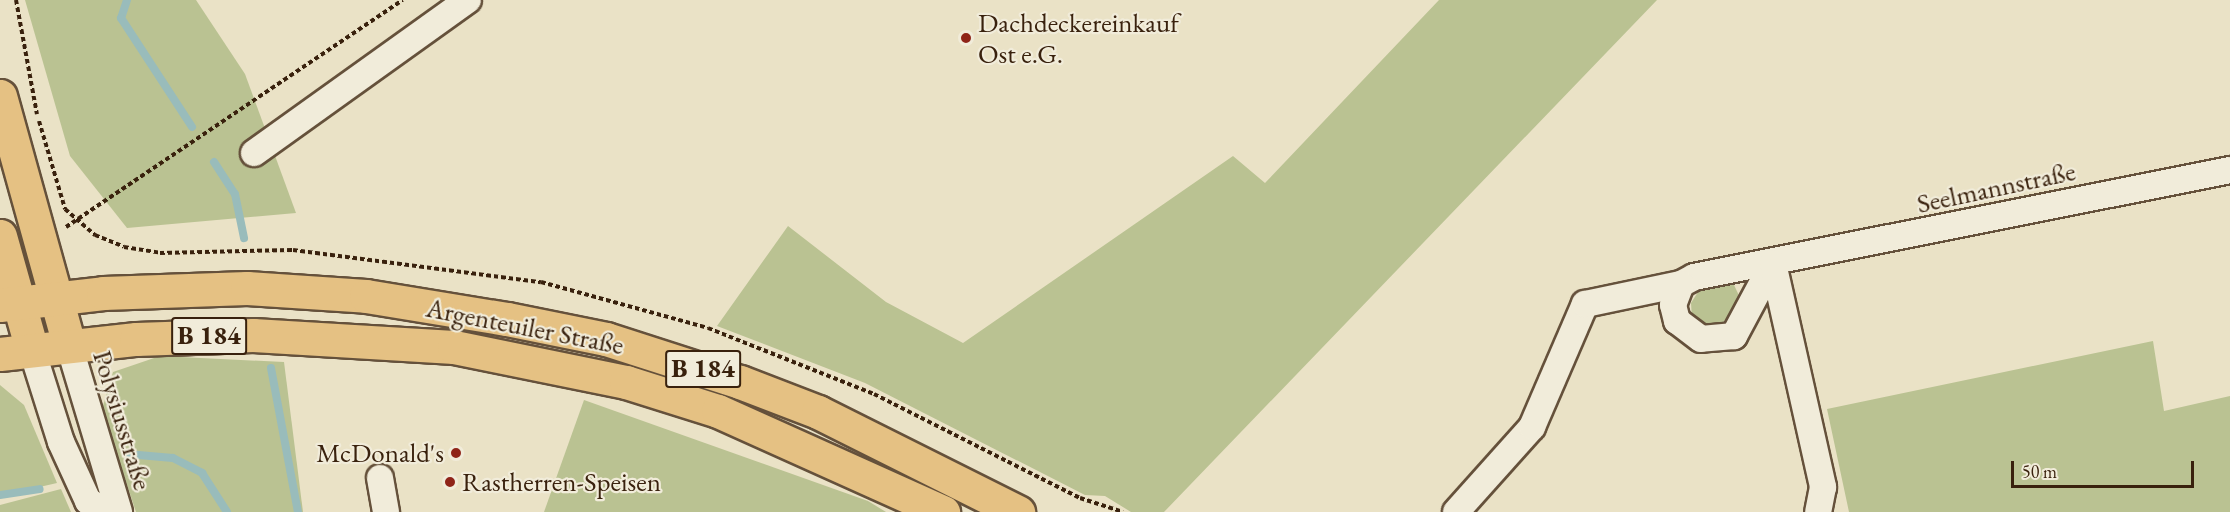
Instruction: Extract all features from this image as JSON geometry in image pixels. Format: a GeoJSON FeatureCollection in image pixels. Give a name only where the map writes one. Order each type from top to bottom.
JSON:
{"type":"FeatureCollection","features":[{"type":"Feature","properties":{"kind":"main road"},"geometry":{"type":"LineString","coordinates":[[0,96],[60,297],[69,345]]}},
{"type":"Feature","properties":{"kind":"main road"},"geometry":{"type":"LineString","coordinates":[[0,236],[9,304],[32,350]]}},
{"type":"Feature","properties":{"kind":"main road","name":"Argenteuiler Straße"},"geometry":{"type":"LineString","coordinates":[[9,304],[60,297],[183,289],[317,291],[606,339],[818,412],[1018,512]]}},
{"type":"Feature","properties":{"kind":"main road","name":"Argenteuiler Straße"},"geometry":{"type":"LineString","coordinates":[[0,354],[69,345],[195,336],[350,338],[530,360],[718,411],[943,512]]}},
{"type":"Feature","properties":{"kind":"street"},"geometry":{"type":"LineString","coordinates":[[254,153],[468,0]]}},
{"type":"Feature","properties":{"kind":"street","name":"Seelmannstraße"},"geometry":{"type":"LineString","coordinates":[[1456,512],[1532,427],[1585,304],[1681,284],[1708,273],[1773,263],[2230,170]]}},
{"type":"Feature","properties":{"kind":"street"},"geometry":{"type":"LineString","coordinates":[[1681,284],[1673,305],[1677,321],[1689,334],[1713,342],[1734,336],[1773,263]]}},
{"type":"Feature","properties":{"kind":"street"},"geometry":{"type":"LineString","coordinates":[[1773,263],[1823,487],[1818,512]]}},
{"type":"Feature","properties":{"kind":"street","name":"Polysiusstraße"},"geometry":{"type":"LineString","coordinates":[[69,345],[119,512]]}},
{"type":"Feature","properties":{"kind":"street","name":"Polysiusstraße"},"geometry":{"type":"LineString","coordinates":[[32,350],[61,442],[88,501],[106,512]]}},
{"type":"Feature","properties":{"kind":"street"},"geometry":{"type":"LineString","coordinates":[[380,478],[386,512]]}},
{"type":"Feature","properties":{"kind":"path"},"geometry":{"type":"LineString","coordinates":[[16,0],[37,112],[65,209],[76,223],[172,153],[403,0]]}},
{"type":"Feature","properties":{"kind":"green space"},"geometry":{"type":"Polygon","coordinates":[[[25,0],[196,0],[245,74],[296,213],[127,228],[70,156],[25,0]]]}},
{"type":"Feature","properties":{"kind":"green space"},"geometry":{"type":"Polygon","coordinates":[[[1439,0],[1657,0],[1164,512],[1131,512],[1105,496],[1085,495],[865,383],[717,326],[788,226],[886,302],[963,343],[1233,156],[1265,183],[1439,0]]]}},
{"type":"Feature","properties":{"kind":"green space"},"geometry":{"type":"Polygon","coordinates":[[[1716,284],[1734,285],[1743,304],[1714,330],[1692,319],[1691,303],[1698,292],[1716,284]]]}},
{"type":"Feature","properties":{"kind":"green space"},"geometry":{"type":"Polygon","coordinates":[[[2153,341],[2164,411],[2230,396],[2230,512],[1849,512],[1827,409],[2153,341]]]}},
{"type":"Feature","properties":{"kind":"green space"},"geometry":{"type":"Polygon","coordinates":[[[160,356],[284,362],[303,512],[136,512],[102,409],[113,372],[160,356]]]}},
{"type":"Feature","properties":{"kind":"green space"},"geometry":{"type":"Polygon","coordinates":[[[0,385],[24,405],[57,483],[0,496],[0,385]]]}},
{"type":"Feature","properties":{"kind":"green space"},"geometry":{"type":"Polygon","coordinates":[[[584,400],[868,501],[886,512],[544,512],[584,400]]]}},
{"type":"Feature","properties":{"kind":"green space"},"geometry":{"type":"Polygon","coordinates":[[[61,489],[71,512],[0,512],[0,505],[61,489]]]}},
{"type":"Feature","properties":{"kind":"waterway"},"geometry":{"type":"LineString","coordinates":[[127,0],[121,18],[192,127]]}},
{"type":"Feature","properties":{"kind":"waterway"},"geometry":{"type":"LineString","coordinates":[[214,162],[235,194],[244,238]]}},
{"type":"Feature","properties":{"kind":"waterway"},"geometry":{"type":"LineString","coordinates":[[271,368],[298,512]]}},
{"type":"Feature","properties":{"kind":"waterway"},"geometry":{"type":"LineString","coordinates":[[127,454],[173,458],[202,473],[227,512]]}},
{"type":"Feature","properties":{"kind":"waterway"},"geometry":{"type":"LineString","coordinates":[[0,495],[40,489]]}},
{"type":"Feature","properties":{"kind":"place","name":"Dachdeckereinkauf Ost e.G."},"geometry":{"type":"Point","coordinates":[966,38]}},
{"type":"Feature","properties":{"kind":"place","name":"McDonald's"},"geometry":{"type":"Point","coordinates":[456,453]}},
{"type":"Feature","properties":{"kind":"place","name":"Rastherren-Speisen"},"geometry":{"type":"Point","coordinates":[450,482]}}]}
